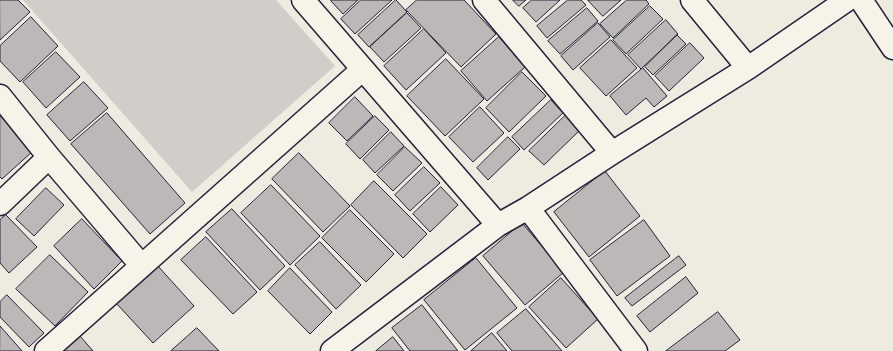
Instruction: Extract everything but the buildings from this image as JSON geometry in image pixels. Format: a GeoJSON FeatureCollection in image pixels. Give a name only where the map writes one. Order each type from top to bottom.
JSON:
{"type":"FeatureCollection","features":[{"type":"Feature","properties":{"kind":"street"},"geometry":{"type":"LineString","coordinates":[[303,0],[498,225]]}},
{"type":"Feature","properties":{"kind":"street"},"geometry":{"type":"LineString","coordinates":[[484,0],[612,153]]}},
{"type":"Feature","properties":{"kind":"street"},"geometry":{"type":"LineString","coordinates":[[332,351],[498,225],[528,208],[612,153],[748,68],[847,0]]}},
{"type":"Feature","properties":{"kind":"street"},"geometry":{"type":"LineString","coordinates":[[860,0],[893,48]]}},
{"type":"Feature","properties":{"kind":"street"},"geometry":{"type":"LineString","coordinates":[[703,4],[748,68]]}},
{"type":"Feature","properties":{"kind":"street"},"geometry":{"type":"LineString","coordinates":[[46,351],[363,69]]}},
{"type":"Feature","properties":{"kind":"street"},"geometry":{"type":"LineString","coordinates":[[0,96],[49,157],[142,265]]}},
{"type":"Feature","properties":{"kind":"street"},"geometry":{"type":"LineString","coordinates":[[0,204],[49,157]]}},
{"type":"Feature","properties":{"kind":"street"},"geometry":{"type":"LineString","coordinates":[[528,208],[631,349]]}},
{"type":"Feature","properties":{"kind":"shaded area"},"geometry":{"type":"Polygon","coordinates":[[[23,0],[276,0],[335,66],[192,192],[23,0]]]}}]}
